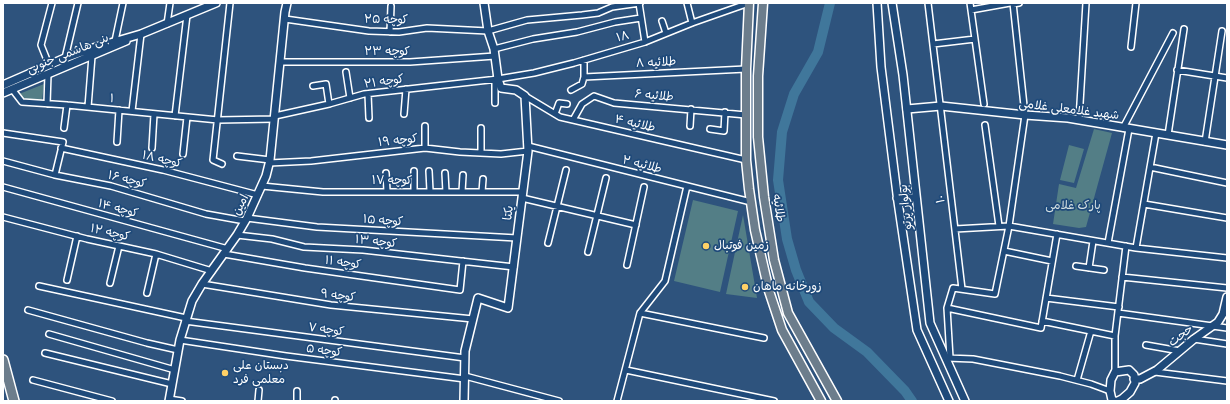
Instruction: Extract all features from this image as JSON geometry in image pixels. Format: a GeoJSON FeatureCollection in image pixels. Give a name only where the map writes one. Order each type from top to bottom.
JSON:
{"type":"FeatureCollection","features":[{"type":"Feature","properties":{"kind":"highway"},"geometry":{"type":"LineString","coordinates":[[3,360],[14,401]]}},
{"type":"Feature","properties":{"kind":"main road"},"geometry":{"type":"LineString","coordinates":[[749,3],[746,69],[746,160],[755,230],[769,291],[782,330],[821,401]]}},
{"type":"Feature","properties":{"kind":"main road","name":"طلائیه"},"geometry":{"type":"LineString","coordinates":[[763,3],[758,76],[758,137],[764,197],[774,260],[788,313],[837,401]]}},
{"type":"Feature","properties":{"kind":"street"},"geometry":{"type":"LineString","coordinates":[[49,65],[41,45],[52,3]]}},
{"type":"Feature","properties":{"kind":"street"},"geometry":{"type":"LineString","coordinates":[[65,58],[78,3]]}},
{"type":"Feature","properties":{"kind":"street"},"geometry":{"type":"LineString","coordinates":[[115,41],[123,3]]}},
{"type":"Feature","properties":{"kind":"street"},"geometry":{"type":"LineString","coordinates":[[167,24],[170,3]]}},
{"type":"Feature","properties":{"kind":"street","name":"بنی هاشمی جنوبی"},"geometry":{"type":"LineString","coordinates":[[3,93],[216,3]]}},
{"type":"Feature","properties":{"kind":"street"},"geometry":{"type":"LineString","coordinates":[[222,164],[213,160],[230,3]]}},
{"type":"Feature","properties":{"kind":"street","name":"امین"},"geometry":{"type":"LineString","coordinates":[[169,400],[180,340],[192,301],[202,284],[226,252],[246,219],[262,186],[270,162],[284,19],[288,3]]}},
{"type":"Feature","properties":{"kind":"street"},"geometry":{"type":"LineString","coordinates":[[484,3],[488,31],[494,52],[496,79],[495,103]]}},
{"type":"Feature","properties":{"kind":"street"},"geometry":{"type":"LineString","coordinates":[[640,3],[645,42]]}},
{"type":"Feature","properties":{"kind":"street","name":"کوچه ۲۵"},"geometry":{"type":"LineString","coordinates":[[284,19],[369,31],[399,32],[427,28],[488,31],[527,20],[598,13],[612,7],[640,3]]}},
{"type":"Feature","properties":{"kind":"street"},"geometry":{"type":"LineString","coordinates":[[687,3],[692,23]]}},
{"type":"Feature","properties":{"kind":"street","name":"۱۸"},"geometry":{"type":"LineString","coordinates":[[496,79],[534,73],[645,42],[692,23],[749,3]]}},
{"type":"Feature","properties":{"kind":"street","name":"بولوار پرتو"},"geometry":{"type":"LineString","coordinates":[[877,3],[881,67],[897,198],[917,330],[949,401]]}},
{"type":"Feature","properties":{"kind":"street","name":"بولوار پرتو"},"geometry":{"type":"LineString","coordinates":[[892,3],[907,109],[930,323],[948,358],[965,401]]}},
{"type":"Feature","properties":{"kind":"street","name":"۱۰"},"geometry":{"type":"LineString","coordinates":[[928,3],[962,289]]}},
{"type":"Feature","properties":{"kind":"street"},"geometry":{"type":"LineString","coordinates":[[970,3],[984,104]]}},
{"type":"Feature","properties":{"kind":"street"},"geometry":{"type":"LineString","coordinates":[[1012,3],[1025,116],[1009,226],[995,294],[953,288],[947,308],[948,358],[973,359],[1060,376],[1110,390]]}},
{"type":"Feature","properties":{"kind":"street"},"geometry":{"type":"LineString","coordinates":[[971,10],[1019,3]]}},
{"type":"Feature","properties":{"kind":"street"},"geometry":{"type":"LineString","coordinates":[[1078,120],[1086,3]]}},
{"type":"Feature","properties":{"kind":"street"},"geometry":{"type":"LineString","coordinates":[[1131,47],[1136,3]]}},
{"type":"Feature","properties":{"kind":"street"},"geometry":{"type":"LineString","coordinates":[[390,32],[391,6]]}},
{"type":"Feature","properties":{"kind":"street"},"geometry":{"type":"LineString","coordinates":[[175,116],[187,15]]}},
{"type":"Feature","properties":{"kind":"street","name":"کوچه ۲۳"},"geometry":{"type":"LineString","coordinates":[[280,62],[410,62],[494,52],[533,39],[577,32],[615,22],[641,18]]}},
{"type":"Feature","properties":{"kind":"street"},"geometry":{"type":"LineString","coordinates":[[662,21],[666,33]]}},
{"type":"Feature","properties":{"kind":"street"},"geometry":{"type":"LineString","coordinates":[[1168,135],[1184,28]]}},
{"type":"Feature","properties":{"kind":"street"},"geometry":{"type":"LineString","coordinates":[[1205,142],[1222,32]]}},
{"type":"Feature","properties":{"kind":"street"},"geometry":{"type":"LineString","coordinates":[[132,111],[141,34]]}},
{"type":"Feature","properties":{"kind":"street","name":"بنی هاشمی جنوبی"},"geometry":{"type":"LineString","coordinates":[[3,84],[65,58],[141,34]]}},
{"type":"Feature","properties":{"kind":"street"},"geometry":{"type":"LineString","coordinates":[[1108,243],[1126,128],[1173,34]]}},
{"type":"Feature","properties":{"kind":"street"},"geometry":{"type":"LineString","coordinates":[[933,44],[975,39]]}},
{"type":"Feature","properties":{"kind":"street"},"geometry":{"type":"LineString","coordinates":[[88,107],[92,56]]}},
{"type":"Feature","properties":{"kind":"street"},"geometry":{"type":"LineString","coordinates":[[571,90],[582,84],[584,77],[584,60]]}},
{"type":"Feature","properties":{"kind":"street","name":"طلائیه ۸"},"geometry":{"type":"LineString","coordinates":[[584,77],[746,69]]}},
{"type":"Feature","properties":{"kind":"street"},"geometry":{"type":"LineString","coordinates":[[1178,70],[1227,78]]}},
{"type":"Feature","properties":{"kind":"street"},"geometry":{"type":"LineString","coordinates":[[346,72],[350,98]]}},
{"type":"Feature","properties":{"kind":"street"},"geometry":{"type":"LineString","coordinates":[[47,104],[48,74]]}},
{"type":"Feature","properties":{"kind":"street"},"geometry":{"type":"LineString","coordinates":[[496,79],[501,88],[516,90],[525,96]]}},
{"type":"Feature","properties":{"kind":"street","name":"کوچه ۲۱"},"geometry":{"type":"LineString","coordinates":[[218,120],[274,118],[368,94],[496,79]]}},
{"type":"Feature","properties":{"kind":"street"},"geometry":{"type":"LineString","coordinates":[[313,86],[326,84],[329,104]]}},
{"type":"Feature","properties":{"kind":"street","name":"۱"},"geometry":{"type":"LineString","coordinates":[[12,89],[22,102],[218,120]]}},
{"type":"Feature","properties":{"kind":"street"},"geometry":{"type":"LineString","coordinates":[[404,114],[406,89]]}},
{"type":"Feature","properties":{"kind":"street"},"geometry":{"type":"LineString","coordinates":[[368,94],[369,118]]}},
{"type":"Feature","properties":{"kind":"street","name":"طلائیه ۴"},"geometry":{"type":"LineString","coordinates":[[525,96],[560,117],[746,160]]}},
{"type":"Feature","properties":{"kind":"street","name":"یکتا"},"geometry":{"type":"LineString","coordinates":[[464,401],[465,351],[478,298],[508,308],[528,149],[525,96]]}},
{"type":"Feature","properties":{"kind":"street","name":"طلائیه ۶"},"geometry":{"type":"LineString","coordinates":[[573,120],[582,104],[594,96],[614,102],[746,114]]}},
{"type":"Feature","properties":{"kind":"street"},"geometry":{"type":"LineString","coordinates":[[555,114],[560,103],[567,104]]}},
{"type":"Feature","properties":{"kind":"street"},"geometry":{"type":"LineString","coordinates":[[64,128],[67,105]]}},
{"type":"Feature","properties":{"kind":"street","name":"شهید غلامعلی غلامی"},"geometry":{"type":"LineString","coordinates":[[907,109],[941,106],[1025,116],[1078,120],[1227,145]]}},
{"type":"Feature","properties":{"kind":"street"},"geometry":{"type":"LineString","coordinates":[[690,126],[692,109]]}},
{"type":"Feature","properties":{"kind":"street"},"geometry":{"type":"LineString","coordinates":[[117,142],[119,110]]}},
{"type":"Feature","properties":{"kind":"street"},"geometry":{"type":"LineString","coordinates":[[710,129],[724,131],[725,112]]}},
{"type":"Feature","properties":{"kind":"street"},"geometry":{"type":"LineString","coordinates":[[152,148],[154,114]]}},
{"type":"Feature","properties":{"kind":"street"},"geometry":{"type":"LineString","coordinates":[[183,154],[187,117]]}},
{"type":"Feature","properties":{"kind":"street"},"geometry":{"type":"LineString","coordinates":[[985,125],[999,226]]}},
{"type":"Feature","properties":{"kind":"street"},"geometry":{"type":"LineString","coordinates":[[424,126],[424,148]]}},
{"type":"Feature","properties":{"kind":"street"},"geometry":{"type":"LineString","coordinates":[[481,128],[481,153]]}},
{"type":"Feature","properties":{"kind":"street"},"geometry":{"type":"LineString","coordinates":[[3,133],[63,142],[55,175]]}},
{"type":"Feature","properties":{"kind":"street"},"geometry":{"type":"LineString","coordinates":[[1136,248],[1156,133]]}},
{"type":"Feature","properties":{"kind":"street","name":"کوچه ۱۸"},"geometry":{"type":"LineString","coordinates":[[61,148],[163,170],[258,195]]}},
{"type":"Feature","properties":{"kind":"street","name":"کوچه ۱۹"},"geometry":{"type":"LineString","coordinates":[[237,156],[270,162],[311,161],[424,148],[501,154],[528,149]]}},
{"type":"Feature","properties":{"kind":"street","name":"طلائیه ۲"},"geometry":{"type":"LineString","coordinates":[[528,149],[751,202]]}},
{"type":"Feature","properties":{"kind":"street","name":"کوچه ۱۶"},"geometry":{"type":"LineString","coordinates":[[3,161],[55,175],[111,186],[206,214],[246,219]]}},
{"type":"Feature","properties":{"kind":"street"},"geometry":{"type":"LineString","coordinates":[[1150,167],[1227,183]]}},
{"type":"Feature","properties":{"kind":"street"},"geometry":{"type":"LineString","coordinates":[[548,243],[566,170]]}},
{"type":"Feature","properties":{"kind":"street"},"geometry":{"type":"LineString","coordinates":[[414,171],[414,191]]}},
{"type":"Feature","properties":{"kind":"street"},"geometry":{"type":"LineString","coordinates":[[429,172],[430,192]]}},
{"type":"Feature","properties":{"kind":"street"},"geometry":{"type":"LineString","coordinates":[[386,173],[387,191]]}},
{"type":"Feature","properties":{"kind":"street"},"geometry":{"type":"LineString","coordinates":[[445,173],[446,192]]}},
{"type":"Feature","properties":{"kind":"street"},"geometry":{"type":"LineString","coordinates":[[462,192],[463,175]]}},
{"type":"Feature","properties":{"kind":"street"},"geometry":{"type":"LineString","coordinates":[[588,252],[606,178]]}},
{"type":"Feature","properties":{"kind":"street"},"geometry":{"type":"LineString","coordinates":[[482,192],[483,179]]}},
{"type":"Feature","properties":{"kind":"street","name":"کوچه ۱۷"},"geometry":{"type":"LineString","coordinates":[[262,186],[323,192],[482,192],[523,195],[557,206],[636,225]]}},
{"type":"Feature","properties":{"kind":"street"},"geometry":{"type":"LineString","coordinates":[[617,401],[640,313],[665,282],[688,186]]}},
{"type":"Feature","properties":{"kind":"street","name":"کوچه ۱۴"},"geometry":{"type":"LineString","coordinates":[[3,187],[226,252]]}},
{"type":"Feature","properties":{"kind":"street"},"geometry":{"type":"LineString","coordinates":[[627,265],[644,187]]}},
{"type":"Feature","properties":{"kind":"street"},"geometry":{"type":"LineString","coordinates":[[897,198],[916,198]]}},
{"type":"Feature","properties":{"kind":"street"},"geometry":{"type":"LineString","coordinates":[[1144,204],[1227,218]]}},
{"type":"Feature","properties":{"kind":"street","name":"کوچه ۱۲"},"geometry":{"type":"LineString","coordinates":[[3,217],[156,254],[212,271]]}},
{"type":"Feature","properties":{"kind":"street","name":"کوچه ۱۵"},"geometry":{"type":"LineString","coordinates":[[246,219],[317,227],[517,238]]}},
{"type":"Feature","properties":{"kind":"street"},"geometry":{"type":"LineString","coordinates":[[955,229],[1009,226],[1136,248],[1227,258]]}},
{"type":"Feature","properties":{"kind":"street"},"geometry":{"type":"LineString","coordinates":[[947,308],[1041,328],[1057,234]]}},
{"type":"Feature","properties":{"kind":"street","name":"کوچه ۱۳"},"geometry":{"type":"LineString","coordinates":[[237,235],[272,239],[304,247],[351,249],[514,267]]}},
{"type":"Feature","properties":{"kind":"street"},"geometry":{"type":"LineString","coordinates":[[67,280],[77,236]]}},
{"type":"Feature","properties":{"kind":"street"},"geometry":{"type":"LineString","coordinates":[[1088,268],[1093,241]]}},
{"type":"Feature","properties":{"kind":"street"},"geometry":{"type":"LineString","coordinates":[[110,283],[119,246]]}},
{"type":"Feature","properties":{"kind":"street"},"geometry":{"type":"LineString","coordinates":[[1114,372],[1129,370],[1134,375],[1135,383],[1130,392],[1122,399],[1116,401],[1112,400],[1110,390],[1114,372],[1115,336],[1126,246]]}},
{"type":"Feature","properties":{"kind":"street"},"geometry":{"type":"LineString","coordinates":[[1004,251],[1052,260]]}},
{"type":"Feature","properties":{"kind":"street","name":"کوچه ۱۱"},"geometry":{"type":"LineString","coordinates":[[226,252],[305,268],[460,290],[463,261]]}},
{"type":"Feature","properties":{"kind":"street"},"geometry":{"type":"LineString","coordinates":[[147,293],[156,254]]}},
{"type":"Feature","properties":{"kind":"street"},"geometry":{"type":"LineString","coordinates":[[1076,266],[1104,270]]}},
{"type":"Feature","properties":{"kind":"street"},"geometry":{"type":"LineString","coordinates":[[1122,277],[1227,288]]}},
{"type":"Feature","properties":{"kind":"street","name":"کوچه ۹"},"geometry":{"type":"LineString","coordinates":[[202,284],[331,305],[473,319]]}},
{"type":"Feature","properties":{"kind":"street","name":"کوچه ۷"},"geometry":{"type":"LineString","coordinates":[[39,286],[186,319],[465,358]]}},
{"type":"Feature","properties":{"kind":"street","name":"حجت"},"geometry":{"type":"LineString","coordinates":[[1134,379],[1140,379],[1154,372],[1194,339],[1213,327],[1224,314],[1227,297]]}},
{"type":"Feature","properties":{"kind":"street"},"geometry":{"type":"LineString","coordinates":[[1046,298],[1213,327],[1227,328]]}},
{"type":"Feature","properties":{"kind":"street"},"geometry":{"type":"LineString","coordinates":[[28,310],[147,343],[178,350]]}},
{"type":"Feature","properties":{"kind":"street"},"geometry":{"type":"LineString","coordinates":[[640,313],[764,338]]}},
{"type":"Feature","properties":{"kind":"street"},"geometry":{"type":"LineString","coordinates":[[1042,321],[1115,336]]}},
{"type":"Feature","properties":{"kind":"street"},"geometry":{"type":"LineString","coordinates":[[1077,380],[1091,331]]}},
{"type":"Feature","properties":{"kind":"street"},"geometry":{"type":"LineString","coordinates":[[49,334],[175,370]]}},
{"type":"Feature","properties":{"kind":"street"},"geometry":{"type":"LineString","coordinates":[[1194,339],[1227,344]]}},
{"type":"Feature","properties":{"kind":"street","name":"کوچه ۵"},"geometry":{"type":"LineString","coordinates":[[180,340],[286,356],[465,378],[559,401]]}},
{"type":"Feature","properties":{"kind":"street"},"geometry":{"type":"LineString","coordinates":[[1146,345],[1180,351]]}},
{"type":"Feature","properties":{"kind":"street"},"geometry":{"type":"LineString","coordinates":[[45,353],[172,384]]}},
{"type":"Feature","properties":{"kind":"street"},"geometry":{"type":"LineString","coordinates":[[626,370],[774,401]]}},
{"type":"Feature","properties":{"kind":"street"},"geometry":{"type":"LineString","coordinates":[[1154,372],[1227,381]]}},
{"type":"Feature","properties":{"kind":"street"},"geometry":{"type":"LineString","coordinates":[[33,380],[112,401]]}},
{"type":"Feature","properties":{"kind":"street"},"geometry":{"type":"LineString","coordinates":[[258,401],[259,390]]}},
{"type":"Feature","properties":{"kind":"street"},"geometry":{"type":"LineString","coordinates":[[297,392],[297,401]]}},
{"type":"Feature","properties":{"kind":"street"},"geometry":{"type":"LineString","coordinates":[[169,400],[182,401]]}},
{"type":"Feature","properties":{"kind":"green space"},"geometry":{"type":"Polygon","coordinates":[[[44,84],[42,101],[22,98],[19,94],[44,84]]]}},
{"type":"Feature","properties":{"kind":"green space","name":"پارک غلامی"},"geometry":{"type":"Polygon","coordinates":[[[1094,129],[1112,133],[1086,227],[1079,228],[1053,224],[1059,184],[1076,188],[1094,129]]]}},
{"type":"Feature","properties":{"kind":"green space"},"geometry":{"type":"Polygon","coordinates":[[[1069,145],[1084,149],[1074,183],[1060,180],[1069,145]]]}},
{"type":"Feature","properties":{"kind":"green space","name":"زمین فوتبال"},"geometry":{"type":"Polygon","coordinates":[[[693,200],[738,211],[720,292],[674,281],[693,200]]]}},
{"type":"Feature","properties":{"kind":"green space"},"geometry":{"type":"Polygon","coordinates":[[[743,215],[757,298],[726,294],[743,215]]]}},
{"type":"Feature","properties":{"kind":"waterway"},"geometry":{"type":"LineString","coordinates":[[830,3],[818,52],[794,94],[782,132],[778,180],[787,239],[796,270],[809,302],[834,328],[867,352],[905,391],[912,401]]}},
{"type":"Feature","properties":{"kind":"place","name":"زمین فوتبال"},"geometry":{"type":"Point","coordinates":[706,246]}},
{"type":"Feature","properties":{"kind":"place","name":"زورخانه ماهان"},"geometry":{"type":"Point","coordinates":[745,287]}},
{"type":"Feature","properties":{"kind":"place","name":"دبستان علی معلمی فرد"},"geometry":{"type":"Point","coordinates":[225,373]}}]}
